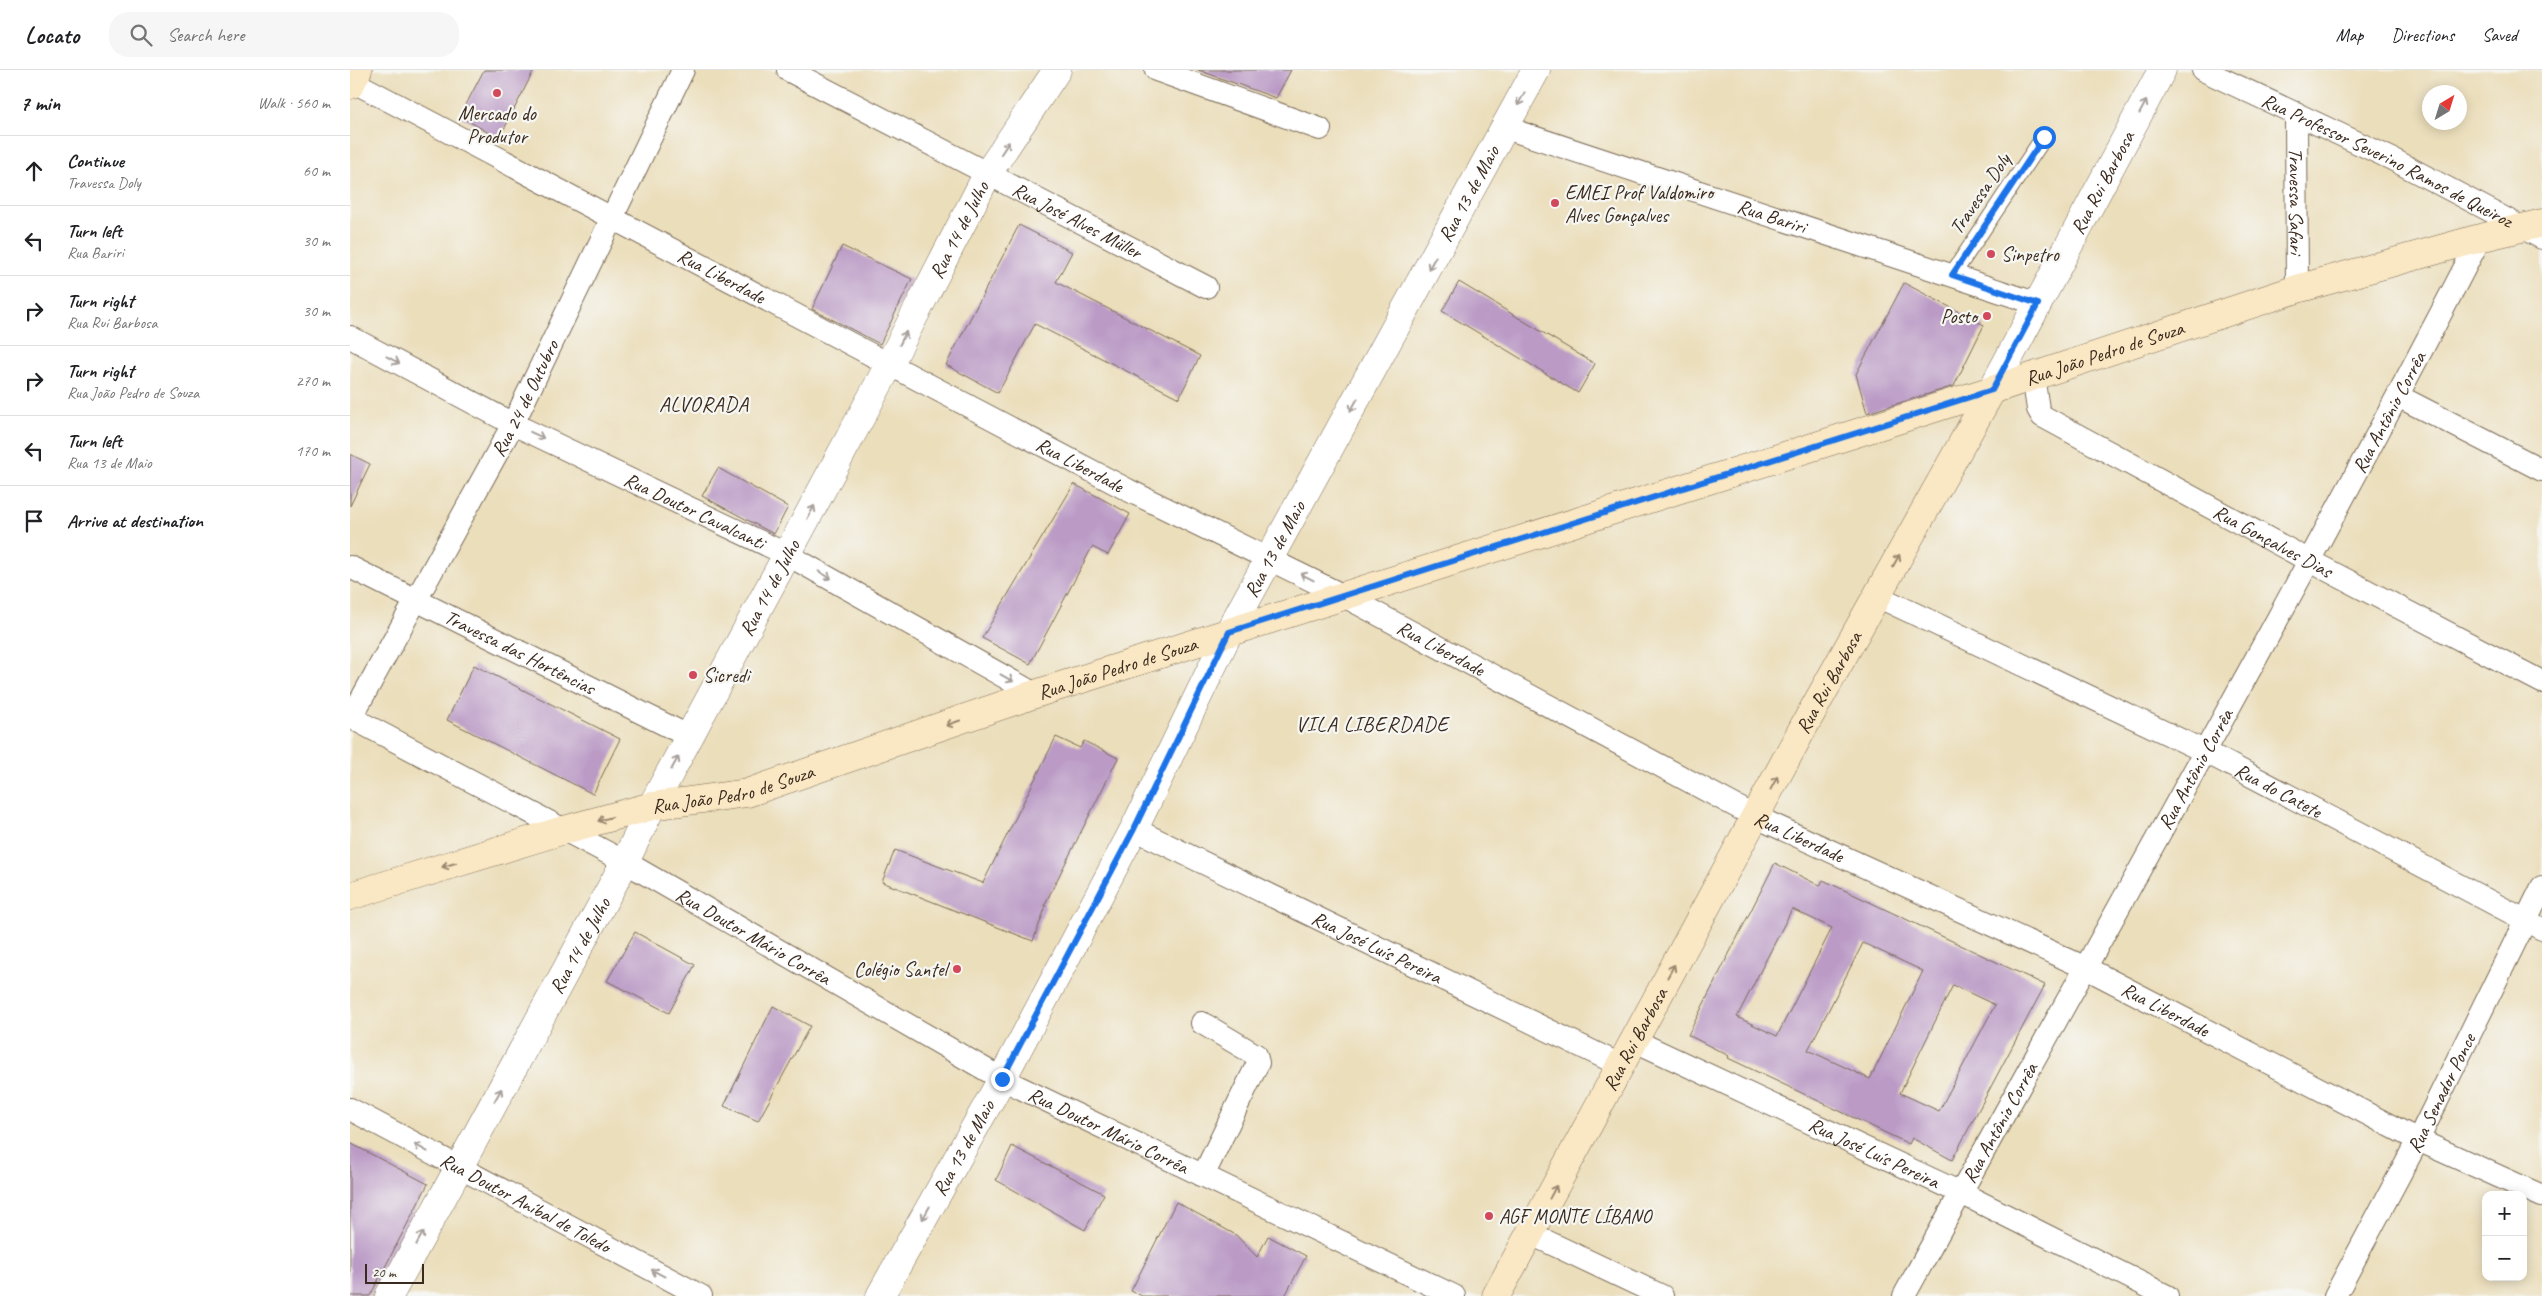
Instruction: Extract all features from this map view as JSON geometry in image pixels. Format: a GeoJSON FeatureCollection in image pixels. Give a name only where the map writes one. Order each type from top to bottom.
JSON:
{"type":"FeatureCollection","features":[{"type":"Feature","properties":{"kind":"main road","name":"Rua João Pedro de Souza"},"geometry":{"type":"LineString","coordinates":[[350,896],[564,830],[652,806],[747,794],[1034,694],[1992,390],[2297,288],[2480,238],[2536,230]]}},
{"type":"Feature","properties":{"kind":"main road","name":"Rua Rui Barbosa"},"geometry":{"type":"LineString","coordinates":[[1496,1296],[1531,1234],[1633,1040],[1992,390]]}},
{"type":"Feature","properties":{"kind":"street","name":"Rua 24 de Outubro"},"geometry":{"type":"LineString","coordinates":[[350,717],[513,424],[683,70]]}},
{"type":"Feature","properties":{"kind":"street","name":"Rua José Alves Müller"},"geometry":{"type":"LineString","coordinates":[[788,70],[1206,288]]}},
{"type":"Feature","properties":{"kind":"street","name":"Rua 14 de Julho"},"geometry":{"type":"LineString","coordinates":[[388,1296],[625,862],[652,806],[890,363],[988,173],[1057,70]]}},
{"type":"Feature","properties":{"kind":"street"},"geometry":{"type":"LineString","coordinates":[[1156,70],[1320,129]]}},
{"type":"Feature","properties":{"kind":"street","name":"Rua 13 de Maio"},"geometry":{"type":"LineString","coordinates":[[880,1296],[1002,1079],[1134,829],[1229,632],[1536,70]]}},
{"type":"Feature","properties":{"kind":"street","name":"Rua Rui Barbosa"},"geometry":{"type":"LineString","coordinates":[[1992,390],[2162,70]]}},
{"type":"Feature","properties":{"kind":"street","name":"Rua Professor Severino Ramos de Queiroz"},"geometry":{"type":"LineString","coordinates":[[2203,70],[2392,159],[2536,230]]}},
{"type":"Feature","properties":{"kind":"street","name":"Rua Liberdade"},"geometry":{"type":"LineString","coordinates":[[352,79],[1128,490],[1271,558],[1344,596],[1756,817],[2086,968],[2418,1140],[2542,1196]]}},
{"type":"Feature","properties":{"kind":"street","name":"Travessa Safari"},"geometry":{"type":"LineString","coordinates":[[2296,113],[2297,288]]}},
{"type":"Feature","properties":{"kind":"street","name":"Rua Bariri"},"geometry":{"type":"LineString","coordinates":[[1506,128],[2038,304]]}},
{"type":"Feature","properties":{"kind":"street","name":"Travessa Doly"},"geometry":{"type":"LineString","coordinates":[[1952,275],[2044,137]]}},
{"type":"Feature","properties":{"kind":"street","name":"Rua Antônio Corrêa"},"geometry":{"type":"LineString","coordinates":[[1904,1296],[2206,752],[2398,396],[2480,238]]}},
{"type":"Feature","properties":{"kind":"street","name":"Rua Doutor Cavalcanti"},"geometry":{"type":"LineString","coordinates":[[350,338],[513,424],[788,554],[1034,694]]}},
{"type":"Feature","properties":{"kind":"street","name":"Rua Gonçalves Dias"},"geometry":{"type":"LineString","coordinates":[[2033,376],[2038,409],[2042,416],[2308,560],[2542,682]]}},
{"type":"Feature","properties":{"kind":"street"},"geometry":{"type":"LineString","coordinates":[[2398,396],[2542,470]]}},
{"type":"Feature","properties":{"kind":"street","name":"Travessa das Hortências"},"geometry":{"type":"LineString","coordinates":[[350,567],[417,598],[690,737]]}},
{"type":"Feature","properties":{"kind":"street","name":"Rua do Catete"},"geometry":{"type":"LineString","coordinates":[[1877,596],[2206,752],[2533,924]]}},
{"type":"Feature","properties":{"kind":"street","name":"Rua Doutor Mário Corrêa"},"geometry":{"type":"LineString","coordinates":[[350,717],[625,862],[1002,1079],[1454,1296]]}},
{"type":"Feature","properties":{"kind":"street","name":"Rua José Luís Pereira"},"geometry":{"type":"LineString","coordinates":[[1134,829],[1620,1065]]}},
{"type":"Feature","properties":{"kind":"street","name":"Rua Senador Ponce"},"geometry":{"type":"LineString","coordinates":[[2336,1296],[2533,924],[2542,887]]}},
{"type":"Feature","properties":{"kind":"street"},"geometry":{"type":"LineString","coordinates":[[1202,1023],[1256,1055],[1258,1063],[1203,1176]]}},
{"type":"Feature","properties":{"kind":"street","name":"Rua José Luís Pereira"},"geometry":{"type":"LineString","coordinates":[[1633,1040],[1960,1193],[2167,1296]]}},
{"type":"Feature","properties":{"kind":"street","name":"Rua Doutor Aníbal de Toledo"},"geometry":{"type":"LineString","coordinates":[[350,1109],[701,1296]]}},
{"type":"Feature","properties":{"kind":"street"},"geometry":{"type":"LineString","coordinates":[[1531,1234],[1662,1296]]}},
{"type":"Feature","properties":{"kind":"building","name":"Mercado do Produtor"},"geometry":{"type":"Polygon","coordinates":[[[484,70],[534,70],[499,139],[460,116],[484,70]]]}},
{"type":"Feature","properties":{"kind":"building"},"geometry":{"type":"Polygon","coordinates":[[[1198,70],[1291,70],[1276,98],[1198,70]]]}},
{"type":"Feature","properties":{"kind":"building"},"geometry":{"type":"Polygon","coordinates":[[[1019,225],[1072,252],[1056,282],[1200,356],[1179,398],[1035,324],[998,393],[946,365],[1019,225]]]}},
{"type":"Feature","properties":{"kind":"building"},"geometry":{"type":"Polygon","coordinates":[[[842,246],[912,279],[880,344],[812,309],[842,246]]]}},
{"type":"Feature","properties":{"kind":"building"},"geometry":{"type":"Polygon","coordinates":[[[1459,282],[1595,364],[1578,393],[1442,311],[1459,282]]]}},
{"type":"Feature","properties":{"kind":"building"},"geometry":{"type":"Polygon","coordinates":[[[1904,283],[1984,325],[1954,386],[1867,413],[1856,374],[1904,283]]]}},
{"type":"Feature","properties":{"kind":"building"},"geometry":{"type":"Polygon","coordinates":[[[350,454],[370,464],[350,506],[350,454]]]}},
{"type":"Feature","properties":{"kind":"building"},"geometry":{"type":"Polygon","coordinates":[[[718,468],[788,507],[774,534],[702,496],[718,468]]]}},
{"type":"Feature","properties":{"kind":"building"},"geometry":{"type":"Polygon","coordinates":[[[1074,484],[1130,514],[1108,555],[1092,547],[1030,664],[982,638],[1074,484]]]}},
{"type":"Feature","properties":{"kind":"building"},"geometry":{"type":"Polygon","coordinates":[[[474,665],[620,739],[593,794],[447,720],[474,665]]]}},
{"type":"Feature","properties":{"kind":"building"},"geometry":{"type":"Polygon","coordinates":[[[1056,737],[1080,748],[1084,741],[1118,758],[1044,906],[1046,906],[1033,941],[882,882],[895,850],[983,883],[1056,737]]]}},
{"type":"Feature","properties":{"kind":"building"},"geometry":{"type":"Polygon","coordinates":[[[1775,863],[1820,886],[1823,880],[2045,985],[1952,1160],[1912,1138],[1909,1144],[1728,1058],[1729,1056],[1688,1035],[1775,863]],[[1792,909],[1737,1017],[1777,1036],[1832,928],[1792,909]],[[1863,943],[1808,1050],[1870,1079],[1923,971],[1863,943]],[[1953,985],[1900,1093],[1939,1111],[1995,1005],[1953,985]]]}},
{"type":"Feature","properties":{"kind":"building"},"geometry":{"type":"Polygon","coordinates":[[[635,932],[695,965],[669,1013],[607,981],[635,932]]]}},
{"type":"Feature","properties":{"kind":"building"},"geometry":{"type":"Polygon","coordinates":[[[773,1006],[810,1026],[758,1121],[724,1106],[773,1006]]]}},
{"type":"Feature","properties":{"kind":"building"},"geometry":{"type":"Polygon","coordinates":[[[350,1143],[428,1184],[370,1296],[350,1296],[350,1143]]]}},
{"type":"Feature","properties":{"kind":"building"},"geometry":{"type":"Polygon","coordinates":[[[1012,1146],[1104,1194],[1085,1230],[996,1180],[1012,1146]]]}},
{"type":"Feature","properties":{"kind":"building"},"geometry":{"type":"Polygon","coordinates":[[[1176,1202],[1236,1235],[1257,1257],[1268,1236],[1306,1256],[1285,1296],[1142,1296],[1131,1291],[1176,1202]]]}},
{"type":"Feature","properties":{"kind":"place","name":"Mercado do Produtor"},"geometry":{"type":"Point","coordinates":[497,93]}},
{"type":"Feature","properties":{"kind":"place","name":"EMEI Prof Valdomiro Alves Gonçalves"},"geometry":{"type":"Point","coordinates":[1555,203]}},
{"type":"Feature","properties":{"kind":"place","name":"Sinpetro"},"geometry":{"type":"Point","coordinates":[1991,254]}},
{"type":"Feature","properties":{"kind":"place","name":"Posto"},"geometry":{"type":"Point","coordinates":[1987,316]}},
{"type":"Feature","properties":{"kind":"place","name":"Sicredi"},"geometry":{"type":"Point","coordinates":[693,675]}},
{"type":"Feature","properties":{"kind":"place","name":"Colégio Santel"},"geometry":{"type":"Point","coordinates":[957,969]}},
{"type":"Feature","properties":{"kind":"place","name":"AGF MONTE LÍBANO"},"geometry":{"type":"Point","coordinates":[1489,1216]}},
{"type":"Feature","properties":{"kind":"district","name":"ALVORADA"},"geometry":{"type":"Point","coordinates":[704,404]}},
{"type":"Feature","properties":{"kind":"district","name":"VILA LIBERDADE"},"geometry":{"type":"Point","coordinates":[1372,724]}},
{"type":"Feature","properties":{"kind":"route"},"geometry":{"type":"LineString","coordinates":[[1002,1079],[1134,829],[1229,632],[1992,390],[2038,304],[1952,275],[2044,137]]}}]}
